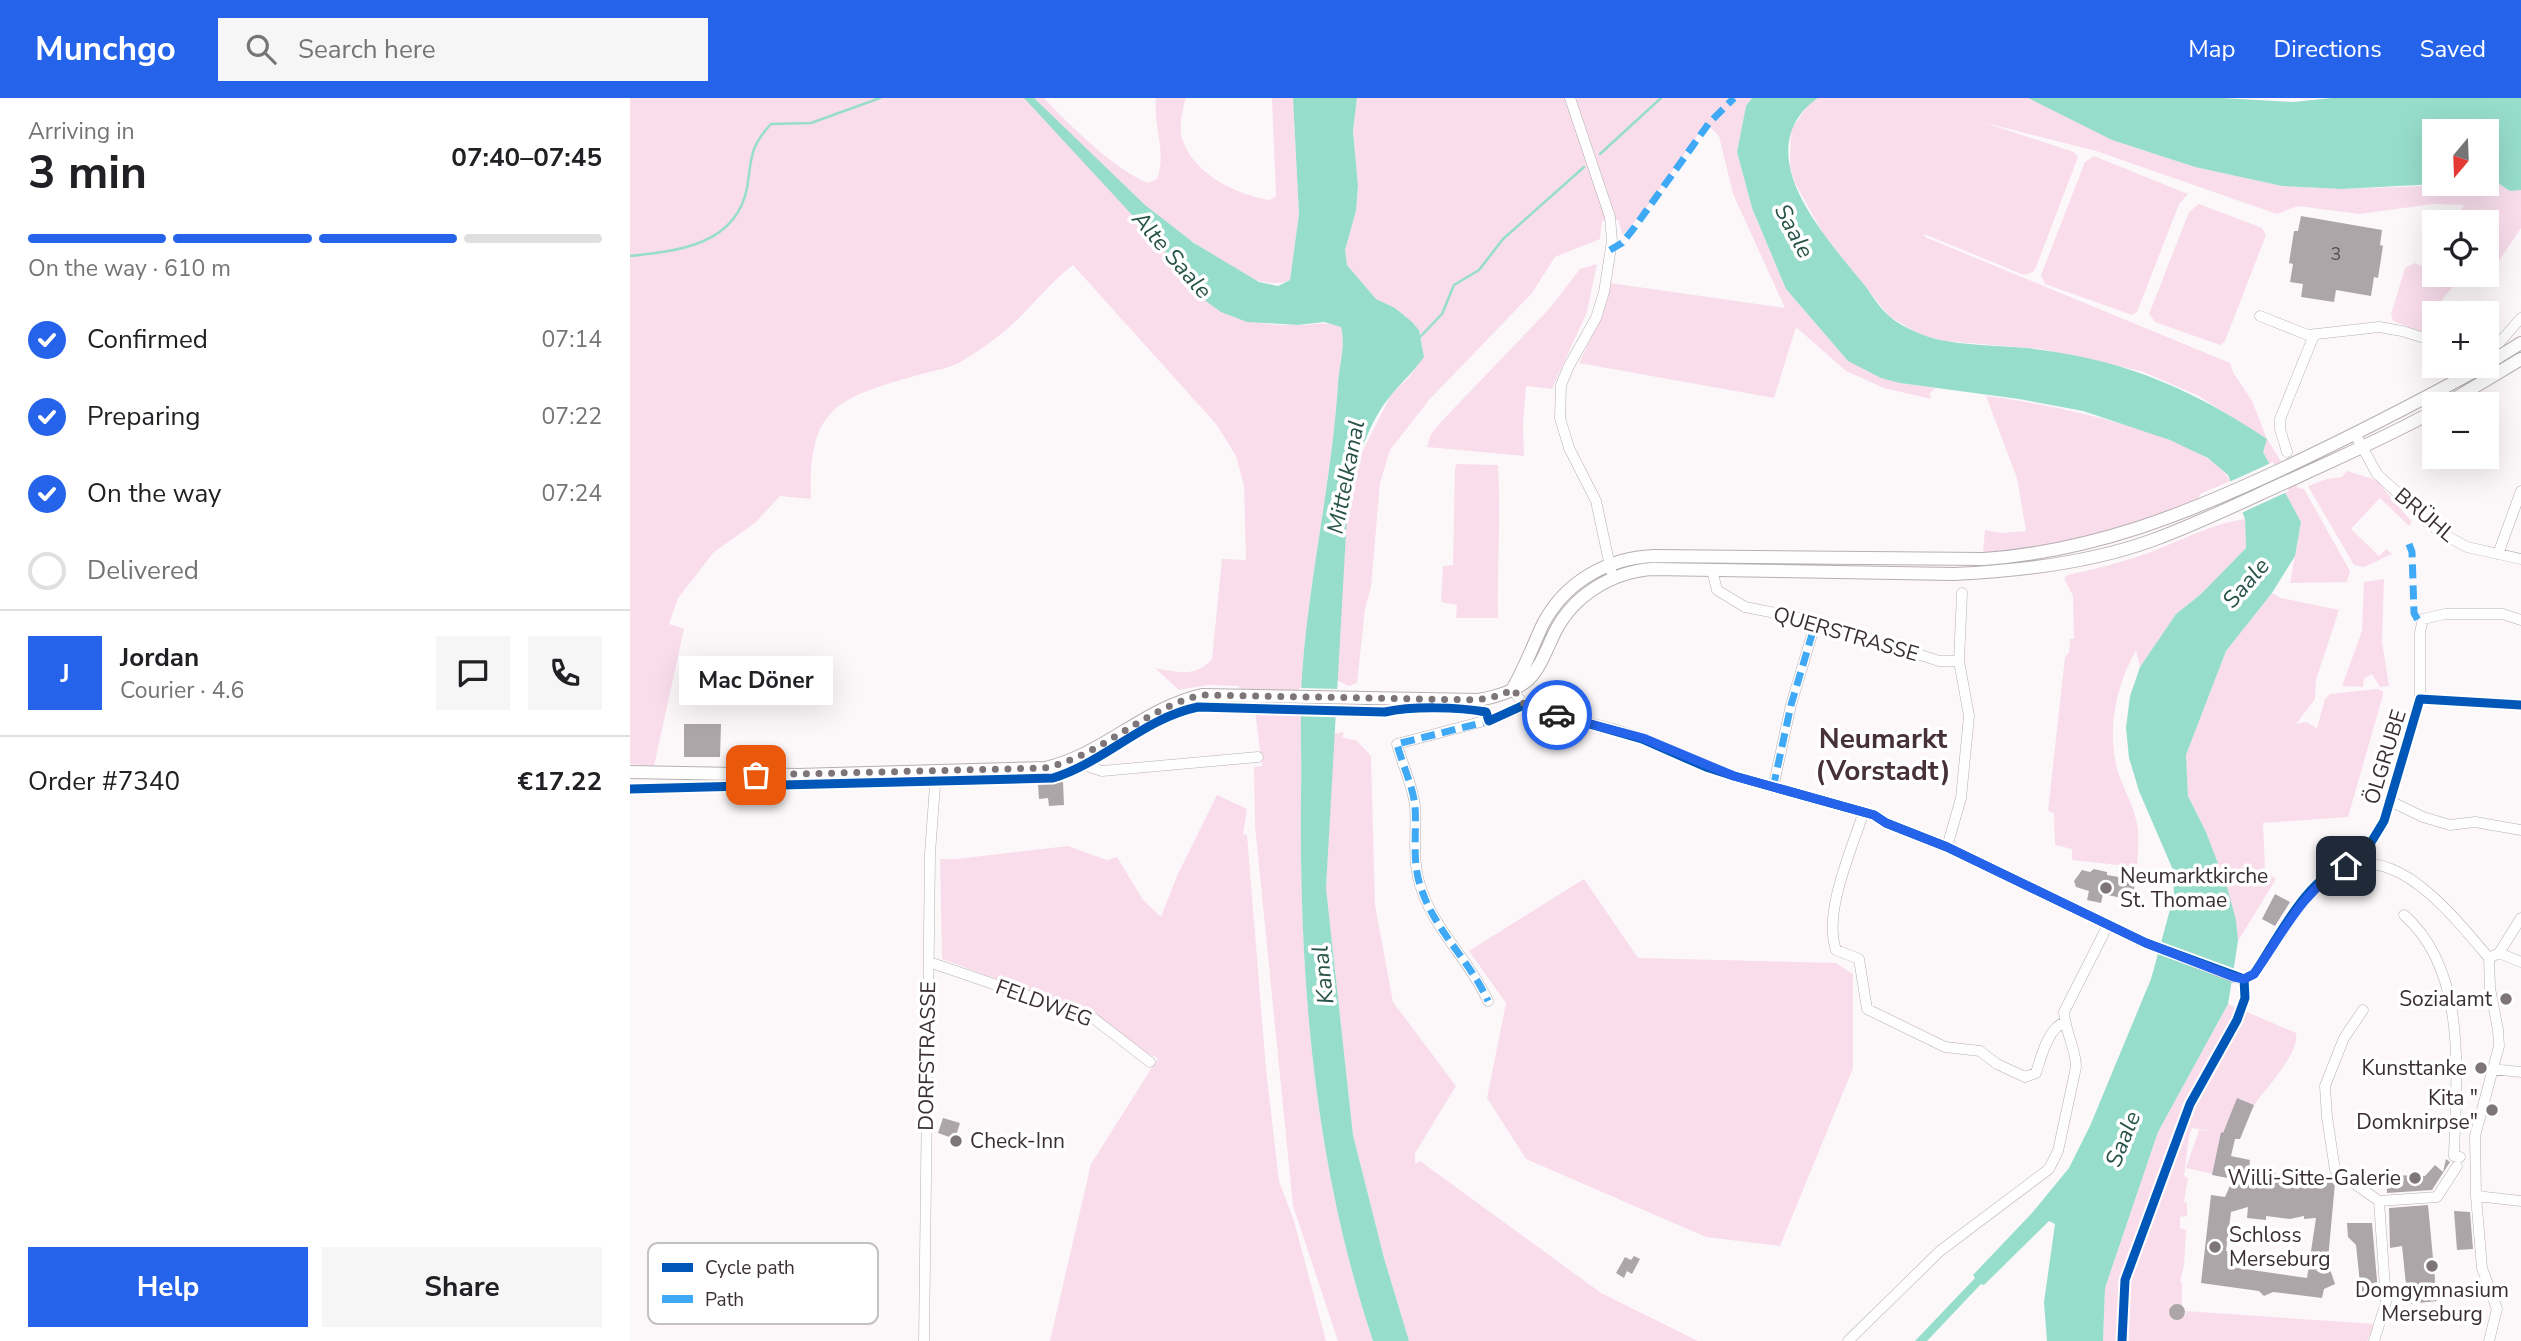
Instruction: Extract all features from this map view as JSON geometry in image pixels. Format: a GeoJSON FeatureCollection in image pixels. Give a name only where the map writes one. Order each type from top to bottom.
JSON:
{"type":"FeatureCollection","features":[{"type":"Feature","properties":{"kind":"main road"},"geometry":{"type":"LineString","coordinates":[[2499,356],[2521,343]]}},
{"type":"Feature","properties":{"kind":"main road"},"geometry":{"type":"LineString","coordinates":[[2465,392],[2521,359]]}},
{"type":"Feature","properties":{"kind":"main road"},"geometry":{"type":"LineString","coordinates":[[1513,689],[1553,608],[1576,584],[1608,564],[1654,556],[1919,560],[2008,557],[2057,550],[2120,535],[2211,500],[2355,434],[2461,378]]}},
{"type":"Feature","properties":{"kind":"main road"},"geometry":{"type":"LineString","coordinates":[[630,772],[735,775],[1045,768],[1079,757],[1173,703],[1202,695],[1478,700],[1502,695],[1529,678],[1538,667],[1556,629],[1570,609],[1589,592],[1613,579],[1639,570],[1933,574],[2026,569],[2118,551],[2217,513],[2362,449],[2422,417]]}},
{"type":"Feature","properties":{"kind":"street"},"geometry":{"type":"LineString","coordinates":[[1570,98],[1611,226],[1612,241],[1596,318],[1569,366],[1559,401],[1560,418],[1569,449],[1596,501],[1613,579]]}},
{"type":"Feature","properties":{"kind":"street"},"geometry":{"type":"LineString","coordinates":[[2260,316],[2314,335],[2379,327],[2422,337]]}},
{"type":"Feature","properties":{"kind":"street"},"geometry":{"type":"LineString","coordinates":[[2499,343],[2521,318]]}},
{"type":"Feature","properties":{"kind":"street"},"geometry":{"type":"LineString","coordinates":[[2287,452],[2280,419],[2314,335]]}},
{"type":"Feature","properties":{"kind":"street","name":"BRÜHL"},"geometry":{"type":"LineString","coordinates":[[2355,434],[2377,474],[2441,533],[2467,547],[2521,559]]}},
{"type":"Feature","properties":{"kind":"street"},"geometry":{"type":"LineString","coordinates":[[2498,554],[2516,517],[2521,491]]}},
{"type":"Feature","properties":{"kind":"street","name":"QUERSTRASSE"},"geometry":{"type":"LineString","coordinates":[[1712,570],[1717,590],[1745,607],[1816,621],[1939,661],[1959,661]]}},
{"type":"Feature","properties":{"kind":"street"},"geometry":{"type":"LineString","coordinates":[[1947,847],[1961,798],[1969,716],[1959,661],[1962,593]]}},
{"type":"Feature","properties":{"kind":"street","name":"ÖLGRUBE"},"geometry":{"type":"LineString","coordinates":[[2363,862],[2364,854],[2380,829],[2390,801],[2420,699],[2420,624],[2428,616],[2509,615],[2521,620]]}},
{"type":"Feature","properties":{"kind":"street"},"geometry":{"type":"LineString","coordinates":[[1773,788],[1788,716],[1816,621]]}},
{"type":"Feature","properties":{"kind":"street"},"geometry":{"type":"LineString","coordinates":[[1513,689],[1524,705],[1534,712],[1562,716],[1643,738],[1706,767],[1874,815],[1886,823],[1947,847],[2146,943],[2239,978],[2254,974],[2301,902],[2319,883],[2346,866],[2363,862],[2415,880],[2494,956],[2521,962]]}},
{"type":"Feature","properties":{"kind":"street","name":"ÖLGRUBE"},"geometry":{"type":"LineString","coordinates":[[2420,699],[2521,705]]}},
{"type":"Feature","properties":{"kind":"street"},"geometry":{"type":"LineString","coordinates":[[1488,1001],[1480,984],[1438,925],[1422,892],[1414,869],[1415,803],[1397,744],[1503,716],[1524,705]]}},
{"type":"Feature","properties":{"kind":"street"},"geometry":{"type":"LineString","coordinates":[[1079,757],[1084,765],[1102,772],[1258,758]]}},
{"type":"Feature","properties":{"kind":"street","name":"DORFSTRASSE"},"geometry":{"type":"LineString","coordinates":[[924,1341],[930,853],[936,772]]}},
{"type":"Feature","properties":{"kind":"street"},"geometry":{"type":"LineString","coordinates":[[2390,801],[2423,817],[2450,825],[2475,822],[2521,830]]}},
{"type":"Feature","properties":{"kind":"street"},"geometry":{"type":"LineString","coordinates":[[1863,814],[1837,896],[1832,930],[1836,950],[1859,959],[1867,1009],[1945,1047],[1980,1051],[1997,1064],[2025,1077],[2036,1073],[2053,1032],[2065,1022]]}},
{"type":"Feature","properties":{"kind":"street"},"geometry":{"type":"LineString","coordinates":[[2404,915],[2430,942],[2446,985],[2454,1048],[2454,1156],[2458,1162]]}},
{"type":"Feature","properties":{"kind":"street"},"geometry":{"type":"LineString","coordinates":[[2489,1341],[2497,1309],[2495,1297],[2482,1268],[2476,1196],[2477,1124],[2497,1056],[2498,1030],[2490,988],[2494,956],[2521,918]]}},
{"type":"Feature","properties":{"kind":"street"},"geometry":{"type":"LineString","coordinates":[[1848,1341],[1940,1251],[2054,1163],[2076,1067],[2076,1055],[2065,1022],[2068,999],[2108,925]]}},
{"type":"Feature","properties":{"kind":"street","name":"FELDWEG"},"geometry":{"type":"LineString","coordinates":[[929,962],[1093,1018],[1150,1062]]}},
{"type":"Feature","properties":{"kind":"street"},"geometry":{"type":"LineString","coordinates":[[2363,1010],[2344,1038],[2325,1086],[2335,1170],[2379,1201],[2437,1197],[2458,1162],[2476,1157]]}},
{"type":"Feature","properties":{"kind":"street"},"geometry":{"type":"LineString","coordinates":[[2492,1069],[2521,1072]]}},
{"type":"Feature","properties":{"kind":"street"},"geometry":{"type":"LineString","coordinates":[[2476,1196],[2521,1201]]}},
{"type":"Feature","properties":{"kind":"street"},"geometry":{"type":"LineString","coordinates":[[2374,1341],[2386,1302],[2379,1201]]}},
{"type":"Feature","properties":{"kind":"shaded area"},"geometry":{"type":"Polygon","coordinates":[[[630,98],[1044,98],[1108,158],[1149,183],[1157,179],[1161,159],[1156,98],[1186,98],[1181,131],[1183,141],[1197,164],[1231,188],[1270,200],[1276,196],[1272,98],[1293,98],[1299,214],[1290,280],[1278,283],[1252,279],[1225,265],[1191,240],[1168,258],[1207,302],[1230,316],[1269,324],[1323,324],[1341,327],[1343,348],[1302,677],[1303,928],[1307,998],[1323,1137],[1336,1206],[1373,1341],[1338,1341],[1293,1206],[1255,826],[1254,767],[1262,766],[1255,711],[1248,712],[1239,705],[1239,686],[1208,685],[1179,690],[1155,668],[1178,672],[1193,671],[1212,659],[1222,559],[1246,560],[1244,486],[1236,456],[1217,425],[1073,265],[1007,329],[964,360],[867,391],[833,411],[822,425],[815,444],[811,468],[811,499],[780,496],[755,523],[714,552],[678,598],[669,624],[684,629],[654,766],[630,764],[630,98]]]}},
{"type":"Feature","properties":{"kind":"shaded area"},"geometry":{"type":"Polygon","coordinates":[[[1357,98],[1752,98],[1746,106],[1737,152],[1752,208],[1786,289],[1848,361],[1900,383],[1935,388],[1930,393],[1931,399],[1884,388],[1846,371],[1796,327],[1774,398],[1579,363],[1600,320],[1610,283],[1785,308],[1733,194],[1719,136],[1706,123],[1647,207],[1623,235],[1618,220],[1602,221],[1600,239],[1555,257],[1532,293],[1429,400],[1390,450],[1380,483],[1371,587],[1365,609],[1357,683],[1349,686],[1336,680],[1348,498],[1355,466],[1391,395],[1410,376],[1424,356],[1419,330],[1395,308],[1376,299],[1347,265],[1345,250],[1356,211],[1358,186],[1353,131],[1357,98]]]}},
{"type":"Feature","properties":{"kind":"shaded area"},"geometry":{"type":"Polygon","coordinates":[[[1818,98],[2028,98],[2112,140],[2195,167],[2282,186],[2342,189],[2422,186],[2422,196],[2499,196],[2499,184],[2510,191],[2521,190],[2521,228],[2499,261],[2499,210],[2461,210],[2464,205],[2433,204],[2359,214],[2298,206],[2277,214],[2096,151],[1982,122],[2074,152],[2078,157],[2036,267],[2033,272],[2024,275],[1924,234],[1925,237],[2230,363],[2252,401],[2267,439],[2298,488],[2304,489],[2350,571],[2347,582],[2290,583],[2301,522],[2263,452],[2266,439],[2197,395],[2141,371],[2041,349],[1945,341],[1921,335],[1889,316],[1824,235],[1795,183],[1790,167],[1791,130],[1808,105],[1818,98]]]}},
{"type":"Feature","properties":{"kind":"shaded area"},"geometry":{"type":"Polygon","coordinates":[[[2094,156],[2188,194],[2179,204],[2137,312],[2132,315],[2045,284],[2041,275],[2085,162],[2094,156]]]}},
{"type":"Feature","properties":{"kind":"shaded area"},"geometry":{"type":"Polygon","coordinates":[[[2199,204],[2262,228],[2266,235],[2225,341],[2220,345],[2155,322],[2149,314],[2189,212],[2199,204]]]}},
{"type":"Feature","properties":{"kind":"shaded area"},"geometry":{"type":"Polygon","coordinates":[[[2415,263],[2422,266],[2422,287],[2452,287],[2441,301],[2422,301],[2422,332],[2393,321],[2391,314],[2405,268],[2415,263]]]}},
{"type":"Feature","properties":{"kind":"shaded area"},"geometry":{"type":"Polygon","coordinates":[[[1597,264],[1587,312],[1552,389],[1526,386],[1524,456],[1427,447],[1431,434],[1441,422],[1550,308],[1580,269],[1597,264]]]}},
{"type":"Feature","properties":{"kind":"shaded area"},"geometry":{"type":"Polygon","coordinates":[[[1986,396],[2080,413],[2157,435],[2191,449],[2216,464],[2230,481],[2200,494],[2198,500],[2131,527],[2025,550],[1983,553],[1985,530],[2002,533],[2026,531],[2017,478],[1986,396]]]}},
{"type":"Feature","properties":{"kind":"shaded area"},"geometry":{"type":"Polygon","coordinates":[[[1457,464],[1498,465],[1498,618],[1456,618],[1457,605],[1441,602],[1443,566],[1453,565],[1457,464]]]}},
{"type":"Feature","properties":{"kind":"shaded area"},"geometry":{"type":"Polygon","coordinates":[[[2347,471],[2376,480],[2412,522],[2409,526],[2380,498],[2351,529],[2379,556],[2386,549],[2392,554],[2364,567],[2354,565],[2308,486],[2342,477],[2347,471]]]}},
{"type":"Feature","properties":{"kind":"shaded area"},"geometry":{"type":"Polygon","coordinates":[[[2245,519],[2246,548],[2201,594],[2176,614],[2140,667],[2136,650],[2123,678],[2113,723],[2114,753],[2137,825],[2137,867],[2072,860],[2072,849],[2055,845],[2054,813],[2048,811],[2065,657],[2069,653],[2070,639],[2074,639],[2073,596],[2064,578],[2140,556],[2213,527],[2245,519]]]}},
{"type":"Feature","properties":{"kind":"shaded area"},"geometry":{"type":"Polygon","coordinates":[[[2384,579],[2382,642],[2389,686],[2380,687],[2372,674],[2364,678],[2363,687],[2342,686],[2362,631],[2364,582],[2384,579]]]}},
{"type":"Feature","properties":{"kind":"shaded area"},"geometry":{"type":"Polygon","coordinates":[[[2272,593],[2281,598],[2339,610],[2316,680],[2315,699],[2296,724],[2306,722],[2317,728],[2325,699],[2330,694],[2377,689],[2383,691],[2383,695],[2348,817],[2263,823],[2265,870],[2276,879],[2238,941],[2227,887],[2206,832],[2188,796],[2186,755],[2226,651],[2272,593]]]}},
{"type":"Feature","properties":{"kind":"shaded area"},"geometry":{"type":"Polygon","coordinates":[[[1344,732],[1342,737],[1357,741],[1371,756],[1375,905],[1393,1002],[1456,1086],[1415,1153],[1415,1164],[1420,1161],[1601,1293],[1698,1341],[1409,1341],[1384,1258],[1353,1135],[1326,888],[1333,734],[1344,732]]]}},
{"type":"Feature","properties":{"kind":"shaded area"},"geometry":{"type":"Polygon","coordinates":[[[1217,795],[1247,809],[1243,834],[1247,835],[1266,1069],[1279,1181],[1294,1221],[1326,1341],[1050,1341],[1091,1164],[1158,1058],[1148,1054],[1098,1017],[942,959],[940,859],[1068,846],[1107,860],[1117,857],[1143,900],[1161,917],[1177,876],[1217,795]]]}},
{"type":"Feature","properties":{"kind":"shaded area"},"geometry":{"type":"Polygon","coordinates":[[[1584,879],[1638,958],[1836,963],[1853,974],[1853,1068],[1780,1246],[1706,1237],[1526,1159],[1487,1098],[1506,1003],[1469,951],[1584,879]]]}},
{"type":"Feature","properties":{"kind":"shaded area"},"geometry":{"type":"Polygon","coordinates":[[[2228,1004],[2296,1033],[2296,1041],[2288,1060],[2254,1105],[2237,1098],[2223,1133],[2221,1132],[2213,1174],[2186,1168],[2199,1130],[2214,1131],[2192,1128],[2184,1176],[2188,1178],[2184,1202],[2187,1203],[2187,1216],[2180,1217],[2180,1228],[2186,1230],[2180,1282],[2182,1307],[2171,1305],[2168,1313],[2179,1320],[2185,1316],[2186,1311],[2375,1324],[2367,1341],[2103,1341],[2105,1288],[2158,1132],[2228,1004]]]}},
{"type":"Feature","properties":{"kind":"water"},"geometry":{"type":"Polygon","coordinates":[[[1024,98],[1034,98],[1145,205],[1194,243],[1259,282],[1278,286],[1290,280],[1299,214],[1293,98],[1357,98],[1353,131],[1358,186],[1356,211],[1345,250],[1347,265],[1376,299],[1395,308],[1419,330],[1424,357],[1376,417],[1359,457],[1348,498],[1326,888],[1353,1135],[1384,1258],[1409,1341],[1373,1341],[1353,1275],[1324,1139],[1307,1002],[1301,863],[1302,678],[1343,349],[1341,327],[1324,322],[1298,325],[1247,322],[1221,312],[1207,302],[1147,231],[1024,98]]]}},
{"type":"Feature","properties":{"kind":"water","name":"Saale"},"geometry":{"type":"Polygon","coordinates":[[[1752,98],[1818,98],[1797,119],[1790,137],[1788,157],[1794,182],[1821,230],[1892,319],[1916,332],[1944,341],[2028,348],[2104,362],[2186,392],[2267,439],[2263,452],[2301,522],[2295,556],[2272,593],[2226,651],[2186,755],[2188,796],[2206,832],[2227,887],[2236,920],[2238,941],[2228,1004],[2158,1132],[2105,1288],[2103,1341],[2047,1341],[2044,1302],[2055,1224],[2049,1221],[1984,1285],[1981,1284],[1927,1341],[1915,1341],[1975,1278],[1973,1275],[2032,1213],[2069,1168],[2090,1126],[2151,979],[2174,895],[2173,870],[2139,791],[2129,758],[2126,728],[2130,696],[2140,667],[2176,614],[2201,594],[2246,548],[2245,519],[2228,475],[2208,458],[2170,440],[2083,411],[2019,399],[1900,383],[1881,378],[1848,361],[1786,289],[1752,208],[1737,152],[1746,106],[1752,98]]]}},
{"type":"Feature","properties":{"kind":"water"},"geometry":{"type":"Polygon","coordinates":[[[2028,98],[2222,98],[2293,102],[2332,98],[2521,98],[2521,190],[2510,191],[2499,184],[2499,119],[2422,119],[2422,185],[2342,189],[2282,186],[2195,167],[2112,140],[2028,98]]]}},
{"type":"Feature","properties":{"kind":"pier"},"geometry":{"type":"Polygon","coordinates":[[[2273,462],[2289,491],[2239,514],[2227,483],[2273,462]]]}},
{"type":"Feature","properties":{"kind":"pier"},"geometry":{"type":"Polygon","coordinates":[[[1299,688],[1339,689],[1338,713],[1299,712],[1299,688]]]}},
{"type":"Feature","properties":{"kind":"building"},"geometry":{"type":"Polygon","coordinates":[[[2301,216],[2382,230],[2380,245],[2383,246],[2378,278],[2374,277],[2371,296],[2336,290],[2334,302],[2301,297],[2303,284],[2290,282],[2293,264],[2289,263],[2294,231],[2298,231],[2301,216]]]}},
{"type":"Feature","properties":{"kind":"building"},"geometry":{"type":"Polygon","coordinates":[[[684,724],[721,724],[720,757],[684,757],[684,724]]]}},
{"type":"Feature","properties":{"kind":"building"},"geometry":{"type":"Polygon","coordinates":[[[1063,782],[1064,805],[1049,806],[1048,798],[1039,799],[1038,784],[1063,782]]]}},
{"type":"Feature","properties":{"kind":"building","name":"Neumarktkirche St. Thomae"},"geometry":{"type":"Polygon","coordinates":[[[2094,869],[2107,872],[2107,875],[2136,880],[2130,907],[2121,905],[2122,898],[2103,894],[2101,903],[2087,900],[2089,891],[2076,887],[2074,881],[2082,870],[2090,872],[2094,869]]]}},
{"type":"Feature","properties":{"kind":"building"},"geometry":{"type":"Polygon","coordinates":[[[2275,894],[2290,902],[2275,926],[2262,919],[2275,894]]]}},
{"type":"Feature","properties":{"kind":"building"},"geometry":{"type":"Polygon","coordinates":[[[2237,1098],[2254,1105],[2240,1139],[2235,1139],[2231,1156],[2250,1160],[2249,1170],[2273,1169],[2277,1176],[2335,1183],[2328,1259],[2333,1264],[2330,1269],[2335,1284],[2324,1289],[2322,1298],[2273,1292],[2264,1296],[2259,1291],[2201,1283],[2211,1195],[2225,1197],[2233,1179],[2212,1175],[2221,1132],[2223,1133],[2237,1098]],[[2248,1207],[2231,1212],[2226,1251],[2233,1252],[2231,1267],[2307,1278],[2316,1218],[2247,1218],[2248,1207]]]}},
{"type":"Feature","properties":{"kind":"building"},"geometry":{"type":"Polygon","coordinates":[[[943,1118],[960,1123],[955,1139],[938,1133],[943,1118]]]}},
{"type":"Feature","properties":{"kind":"building","name":"Willi-Sitte-Galerie"},"geometry":{"type":"Polygon","coordinates":[[[2446,1159],[2450,1162],[2432,1190],[2387,1193],[2386,1175],[2425,1176],[2435,1165],[2443,1172],[2446,1159]]]}},
{"type":"Feature","properties":{"kind":"building"},"geometry":{"type":"Polygon","coordinates":[[[2428,1205],[2437,1301],[2408,1304],[2402,1246],[2390,1248],[2389,1208],[2428,1205]]]}},
{"type":"Feature","properties":{"kind":"building"},"geometry":{"type":"Polygon","coordinates":[[[2454,1211],[2470,1212],[2473,1249],[2457,1250],[2454,1211]]]}},
{"type":"Feature","properties":{"kind":"building"},"geometry":{"type":"Polygon","coordinates":[[[2347,1223],[2372,1223],[2378,1292],[2361,1293],[2356,1245],[2348,1237],[2347,1223]]]}},
{"type":"Feature","properties":{"kind":"building"},"geometry":{"type":"Polygon","coordinates":[[[1634,1256],[1640,1259],[1632,1274],[1627,1271],[1624,1278],[1616,1273],[1625,1257],[1631,1260],[1634,1256]]]}},
{"type":"Feature","properties":{"kind":"building"},"geometry":{"type":"Polygon","coordinates":[[[2174,1304],[2180,1304],[2185,1312],[2183,1318],[2174,1320],[2169,1315],[2169,1309],[2174,1304]]]}},
{"type":"Feature","properties":{"kind":"waterway","name":"Alte Saale"},"geometry":{"type":"LineString","coordinates":[[630,256],[667,251],[702,242],[731,222],[741,207],[755,147],[771,124],[811,123],[880,98]]}},
{"type":"Feature","properties":{"kind":"waterway"},"geometry":{"type":"LineString","coordinates":[[1600,154],[1661,98]]}},
{"type":"Feature","properties":{"kind":"waterway"},"geometry":{"type":"LineString","coordinates":[[1420,337],[1442,314],[1454,285],[1479,270],[1503,239],[1584,167]]}},
{"type":"Feature","properties":{"kind":"marked path"},"geometry":{"type":"LineString","coordinates":[[1610,250],[1622,243],[1709,123],[1734,98]]}},
{"type":"Feature","properties":{"kind":"marked path"},"geometry":{"type":"LineString","coordinates":[[2409,544],[2412,552],[2414,613],[2420,624]]}},
{"type":"Feature","properties":{"kind":"marked path"},"geometry":{"type":"LineString","coordinates":[[1773,788],[1791,705],[1816,621]]}},
{"type":"Feature","properties":{"kind":"marked path"},"geometry":{"type":"LineString","coordinates":[[1487,714],[1489,721],[1397,744],[1414,798],[1415,859],[1422,891],[1436,920],[1488,1001]]}},
{"type":"Feature","properties":{"kind":"cycle path"},"geometry":{"type":"LineString","coordinates":[[2244,979],[2254,974],[2286,923],[2313,888],[2328,875],[2345,866],[2363,862],[2364,854],[2384,821],[2420,699],[2521,705]]}},
{"type":"Feature","properties":{"kind":"cycle path"},"geometry":{"type":"LineString","coordinates":[[630,789],[1053,778],[1090,762],[1160,720],[1198,707],[1385,712],[1449,708],[1486,712],[1489,721],[1524,705],[1534,712],[1562,716],[1642,739],[1734,776],[1874,815],[1886,823],[1947,847],[2146,943],[2244,979]]}},
{"type":"Feature","properties":{"kind":"cycle path"},"geometry":{"type":"LineString","coordinates":[[2122,1341],[2125,1280],[2190,1104],[2237,1020],[2245,998],[2244,979]]}},
{"type":"Feature","properties":{"kind":"way so far"},"geometry":{"type":"LineString","coordinates":[[756,775],[1045,768],[1074,760],[1157,711],[1173,703],[1202,695],[1478,700],[1502,695],[1513,689],[1528,709],[1557,715]]}},
{"type":"Feature","properties":{"kind":"place","name":"Mac Döner"},"geometry":{"type":"Point","coordinates":[756,775]}},
{"type":"Feature","properties":{"kind":"place","name":"Neumarktkirche St. Thomae"},"geometry":{"type":"Point","coordinates":[2106,888]}},
{"type":"Feature","properties":{"kind":"place","name":"Sozialamt"},"geometry":{"type":"Point","coordinates":[2506,999]}},
{"type":"Feature","properties":{"kind":"place","name":"Kunsttanke"},"geometry":{"type":"Point","coordinates":[2481,1068]}},
{"type":"Feature","properties":{"kind":"place","name":"Kita \" Domknirpse\""},"geometry":{"type":"Point","coordinates":[2492,1110]}},
{"type":"Feature","properties":{"kind":"place","name":"Check-Inn"},"geometry":{"type":"Point","coordinates":[956,1141]}},
{"type":"Feature","properties":{"kind":"place","name":"Willi-Sitte-Galerie"},"geometry":{"type":"Point","coordinates":[2415,1178]}},
{"type":"Feature","properties":{"kind":"place","name":"Schloss Merseburg"},"geometry":{"type":"Point","coordinates":[2215,1247]}},
{"type":"Feature","properties":{"kind":"place","name":"Domgymnasium Merseburg"},"geometry":{"type":"Point","coordinates":[2432,1266]}},
{"type":"Feature","properties":{"kind":"district","name":"Neumarkt (Vorstadt)"},"geometry":{"type":"Point","coordinates":[1883,755]}},
{"type":"Feature","properties":{"kind":"route"},"geometry":{"type":"LineString","coordinates":[[1557,715],[1643,738],[1706,767],[1734,776],[1874,815],[1886,823],[1947,847],[2146,943],[2244,979],[2254,974],[2301,902],[2319,883],[2346,866]]}},
{"type":"Feature","properties":{"kind":"water label","name":"Mittelkanal"},"geometry":{"type":"Point","coordinates":[1346,477]}},
{"type":"Feature","properties":{"kind":"water label","name":"Kanal"},"geometry":{"type":"Point","coordinates":[1323,975]}}]}
